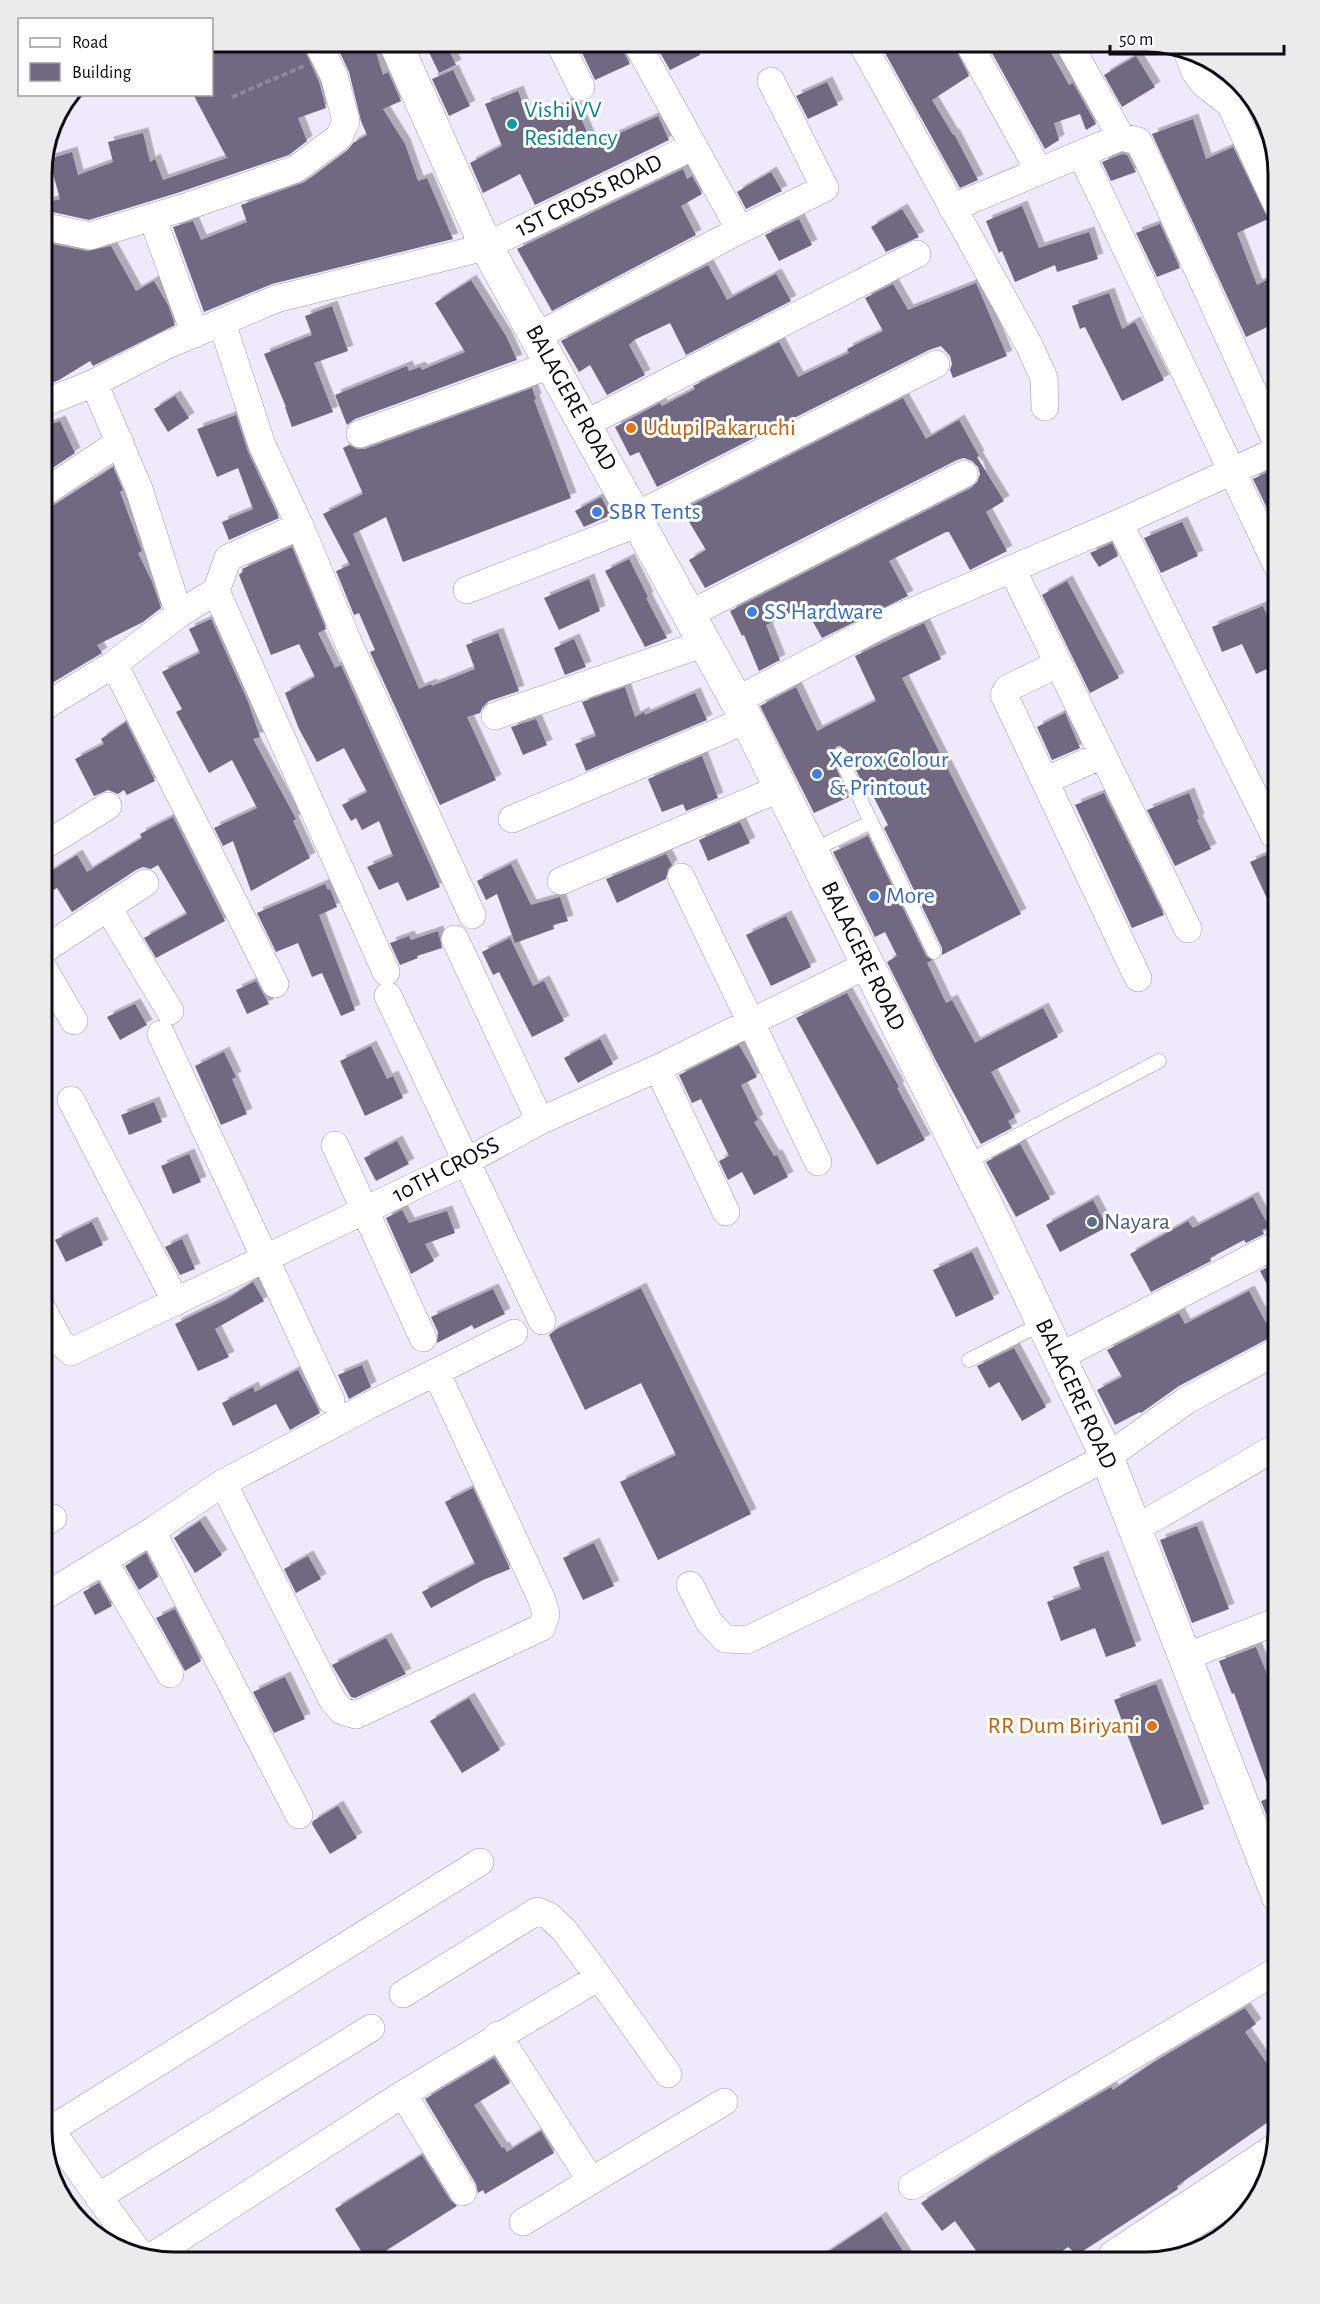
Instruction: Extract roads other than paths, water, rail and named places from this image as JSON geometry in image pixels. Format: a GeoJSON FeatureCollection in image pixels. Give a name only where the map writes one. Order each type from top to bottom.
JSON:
{"type":"FeatureCollection","features":[{"type":"Feature","properties":{"kind":"street"},"geometry":{"type":"LineString","coordinates":[[53,228],[90,236],[296,169],[339,137],[346,121],[334,76],[322,53]]}},
{"type":"Feature","properties":{"kind":"street","name":"BALAGERE ROAD"},"geometry":{"type":"LineString","coordinates":[[400,53],[486,246],[553,364],[741,710],[1059,1357],[1107,1457],[1185,1657],[1268,1851]]}},
{"type":"Feature","properties":{"kind":"street"},"geometry":{"type":"LineString","coordinates":[[564,53],[581,87]]}},
{"type":"Feature","properties":{"kind":"street"},"geometry":{"type":"LineString","coordinates":[[642,53],[740,230]]}},
{"type":"Feature","properties":{"kind":"street"},"geometry":{"type":"LineString","coordinates":[[867,53],[1033,353],[1044,378],[1045,407]]}},
{"type":"Feature","properties":{"kind":"street"},"geometry":{"type":"LineString","coordinates":[[974,53],[1039,171]]}},
{"type":"Feature","properties":{"kind":"street"},"geometry":{"type":"LineString","coordinates":[[1074,53],[1121,137]]}},
{"type":"Feature","properties":{"kind":"street"},"geometry":{"type":"LineString","coordinates":[[1191,61],[1195,72],[1205,85],[1230,105],[1268,186]]}},
{"type":"Feature","properties":{"kind":"street"},"geometry":{"type":"LineString","coordinates":[[537,336],[825,188],[771,81]]}},
{"type":"Feature","properties":{"kind":"street"},"geometry":{"type":"LineString","coordinates":[[952,208],[1121,137],[1138,141],[1148,158],[1268,424]]}},
{"type":"Feature","properties":{"kind":"street","name":"1ST CROSS ROAD"},"geometry":{"type":"LineString","coordinates":[[53,399],[94,382],[165,346],[276,298],[462,254],[486,246],[693,147]]}},
{"type":"Feature","properties":{"kind":"street"},"geometry":{"type":"LineString","coordinates":[[1081,154],[1268,547]]}},
{"type":"Feature","properties":{"kind":"street"},"geometry":{"type":"LineString","coordinates":[[152,217],[195,334]]}},
{"type":"Feature","properties":{"kind":"street"},"geometry":{"type":"LineString","coordinates":[[585,424],[917,254]]}},
{"type":"Feature","properties":{"kind":"street"},"geometry":{"type":"LineString","coordinates":[[222,323],[262,445],[300,526],[348,642],[472,915]]}},
{"type":"Feature","properties":{"kind":"street"},"geometry":{"type":"LineString","coordinates":[[360,434],[553,364]]}},
{"type":"Feature","properties":{"kind":"street"},"geometry":{"type":"LineString","coordinates":[[467,590],[637,519],[936,364]]}},
{"type":"Feature","properties":{"kind":"street"},"geometry":{"type":"LineString","coordinates":[[94,382],[139,489],[179,614]]}},
{"type":"Feature","properties":{"kind":"street"},"geometry":{"type":"LineString","coordinates":[[53,487],[120,442]]}},
{"type":"Feature","properties":{"kind":"street"},"geometry":{"type":"LineString","coordinates":[[512,819],[741,710],[887,622],[1119,524],[1268,455]]}},
{"type":"Feature","properties":{"kind":"street"},"geometry":{"type":"LineString","coordinates":[[690,614],[964,474]]}},
{"type":"Feature","properties":{"kind":"street"},"geometry":{"type":"LineString","coordinates":[[1119,524],[1268,823]]}},
{"type":"Feature","properties":{"kind":"street"},"geometry":{"type":"LineString","coordinates":[[53,701],[114,664],[179,614],[216,591],[228,558],[300,526]]}},
{"type":"Feature","properties":{"kind":"street"},"geometry":{"type":"LineString","coordinates":[[1012,569],[1188,929]]}},
{"type":"Feature","properties":{"kind":"street"},"geometry":{"type":"LineString","coordinates":[[216,591],[387,984],[542,1322]]}},
{"type":"Feature","properties":{"kind":"street"},"geometry":{"type":"LineString","coordinates":[[495,716],[705,643]]}},
{"type":"Feature","properties":{"kind":"street"},"geometry":{"type":"LineString","coordinates":[[114,664],[275,984]]}},
{"type":"Feature","properties":{"kind":"street"},"geometry":{"type":"LineString","coordinates":[[1058,664],[1008,688],[1004,695],[1138,978]]}},
{"type":"Feature","properties":{"kind":"street"},"geometry":{"type":"LineString","coordinates":[[1046,781],[1102,755]]}},
{"type":"Feature","properties":{"kind":"street"},"geometry":{"type":"LineString","coordinates":[[561,881],[780,789]]}},
{"type":"Feature","properties":{"kind":"street"},"geometry":{"type":"LineString","coordinates":[[53,840],[108,806]]}},
{"type":"Feature","properties":{"kind":"street"},"geometry":{"type":"LineString","coordinates":[[681,877],[818,1162]]}},
{"type":"Feature","properties":{"kind":"street"},"geometry":{"type":"LineString","coordinates":[[53,944],[145,883]]}},
{"type":"Feature","properties":{"kind":"street"},"geometry":{"type":"LineString","coordinates":[[108,908],[166,1023],[264,1259],[331,1400]]}},
{"type":"Feature","properties":{"kind":"street"},"geometry":{"type":"LineString","coordinates":[[455,939],[540,1121]]}},
{"type":"Feature","properties":{"kind":"street","name":"10TH CROSS"},"geometry":{"type":"LineString","coordinates":[[52,1328],[60,1342],[71,1352],[467,1161],[540,1121],[658,1068],[867,965]]}},
{"type":"Feature","properties":{"kind":"street"},"geometry":{"type":"LineString","coordinates":[[53,984],[74,1021]]}},
{"type":"Feature","properties":{"kind":"street"},"geometry":{"type":"LineString","coordinates":[[658,1068],[726,1212]]}},
{"type":"Feature","properties":{"kind":"street"},"geometry":{"type":"LineString","coordinates":[[71,1100],[176,1302]]}},
{"type":"Feature","properties":{"kind":"street"},"geometry":{"type":"LineString","coordinates":[[335,1145],[423,1338]]}},
{"type":"Feature","properties":{"kind":"street"},"geometry":{"type":"LineString","coordinates":[[1059,1357],[1268,1249]]}},
{"type":"Feature","properties":{"kind":"street"},"geometry":{"type":"LineString","coordinates":[[52,1592],[152,1532],[223,1483],[514,1333]]}},
{"type":"Feature","properties":{"kind":"street"},"geometry":{"type":"LineString","coordinates":[[690,1585],[709,1622],[725,1639],[747,1640],[893,1569],[1107,1457],[1187,1400],[1268,1356]]}},
{"type":"Feature","properties":{"kind":"street"},"geometry":{"type":"LineString","coordinates":[[223,1483],[333,1701],[342,1711],[356,1715],[366,1711],[542,1627],[546,1614],[542,1600],[436,1372]]}},
{"type":"Feature","properties":{"kind":"street"},"geometry":{"type":"LineString","coordinates":[[1135,1529],[1268,1452]]}},
{"type":"Feature","properties":{"kind":"street"},"geometry":{"type":"LineString","coordinates":[[152,1532],[299,1815]]}},
{"type":"Feature","properties":{"kind":"street"},"geometry":{"type":"LineString","coordinates":[[104,1561],[170,1674]]}},
{"type":"Feature","properties":{"kind":"street"},"geometry":{"type":"LineString","coordinates":[[1185,1657],[1268,1625]]}},
{"type":"Feature","properties":{"kind":"street"},"geometry":{"type":"LineString","coordinates":[[52,2120],[480,1862]]}},
{"type":"Feature","properties":{"kind":"street"},"geometry":{"type":"LineString","coordinates":[[403,1994],[537,1911],[549,1916],[564,1930],[668,2074]]}},
{"type":"Feature","properties":{"kind":"street"},"geometry":{"type":"LineString","coordinates":[[912,2186],[1268,1976]]}},
{"type":"Feature","properties":{"kind":"street"},"geometry":{"type":"LineString","coordinates":[[161,2250],[403,2094],[498,2035],[599,1977]]}},
{"type":"Feature","properties":{"kind":"street"},"geometry":{"type":"LineString","coordinates":[[98,2197],[371,2028]]}},
{"type":"Feature","properties":{"kind":"street"},"geometry":{"type":"LineString","coordinates":[[498,2035],[591,2181]]}},
{"type":"Feature","properties":{"kind":"street"},"geometry":{"type":"LineString","coordinates":[[403,2094],[463,2192]]}},
{"type":"Feature","properties":{"kind":"street"},"geometry":{"type":"LineString","coordinates":[[523,2222],[724,2102]]}},
{"type":"Feature","properties":{"kind":"street"},"geometry":{"type":"LineString","coordinates":[[52,2133],[98,2197],[111,2234]]}},
{"type":"Feature","properties":{"kind":"street"},"geometry":{"type":"LineString","coordinates":[[1116,2252],[1265,2154]]}},
{"type":"Feature","properties":{"kind":"street"},"geometry":{"type":"LineString","coordinates":[[1149,2252],[1252,2189]]}},
{"type":"Feature","properties":{"kind":"lane"},"geometry":{"type":"LineString","coordinates":[[839,756],[934,952]]}},
{"type":"Feature","properties":{"kind":"lane"},"geometry":{"type":"LineString","coordinates":[[811,850],[871,822]]}},
{"type":"Feature","properties":{"kind":"lane"},"geometry":{"type":"LineString","coordinates":[[965,1163],[1159,1061]]}},
{"type":"Feature","properties":{"kind":"lane"},"geometry":{"type":"LineString","coordinates":[[969,1360],[1042,1323]]}},
{"type":"Feature","properties":{"kind":"place","name":"Vishi VV Residency"},"geometry":{"type":"Point","coordinates":[512,124]}},
{"type":"Feature","properties":{"kind":"place","name":"Udupi Pakaruchi"},"geometry":{"type":"Point","coordinates":[631,428]}},
{"type":"Feature","properties":{"kind":"place","name":"SBR Tents"},"geometry":{"type":"Point","coordinates":[597,512]}},
{"type":"Feature","properties":{"kind":"place","name":"SS Hardware"},"geometry":{"type":"Point","coordinates":[752,612]}},
{"type":"Feature","properties":{"kind":"place","name":"Xerox Colour & Printout"},"geometry":{"type":"Point","coordinates":[817,774]}},
{"type":"Feature","properties":{"kind":"place","name":"More"},"geometry":{"type":"Point","coordinates":[874,896]}},
{"type":"Feature","properties":{"kind":"place","name":"Nayara"},"geometry":{"type":"Point","coordinates":[1092,1222]}},
{"type":"Feature","properties":{"kind":"place","name":"RR Dum Biriyani"},"geometry":{"type":"Point","coordinates":[1152,1726]}}]}
